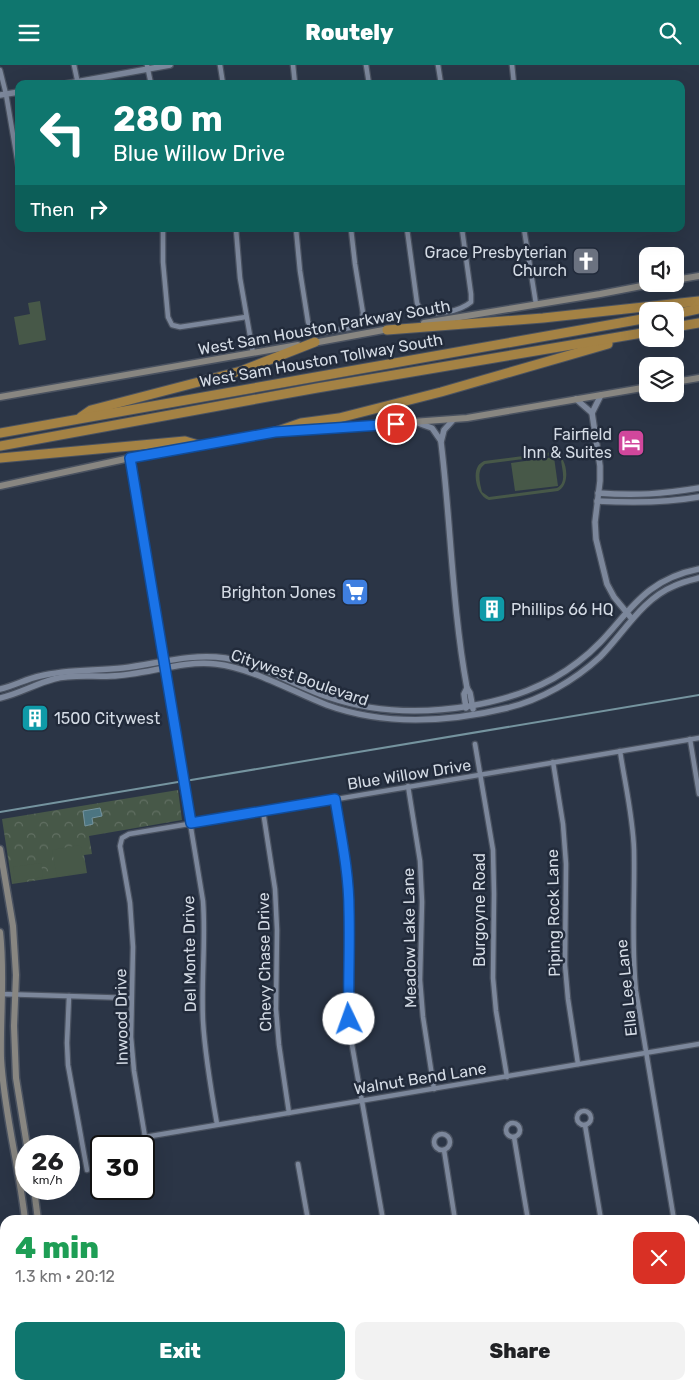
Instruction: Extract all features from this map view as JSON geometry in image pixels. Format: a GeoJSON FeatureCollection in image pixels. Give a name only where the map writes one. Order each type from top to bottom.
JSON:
{"type":"FeatureCollection","features":[{"type":"Feature","properties":{"kind":"highway"},"geometry":{"type":"LineString","coordinates":[[386,330],[553,317],[699,301]]}},
{"type":"Feature","properties":{"kind":"highway"},"geometry":{"type":"LineString","coordinates":[[684,312],[699,309]]}},
{"type":"Feature","properties":{"kind":"highway","name":"West Sam Houston Tollway South"},"geometry":{"type":"LineString","coordinates":[[0,433],[639,320]]}},
{"type":"Feature","properties":{"kind":"highway"},"geometry":{"type":"LineString","coordinates":[[684,326],[699,323]]}},
{"type":"Feature","properties":{"kind":"highway","name":"West Sam Houston Tollway South"},"geometry":{"type":"LineString","coordinates":[[0,446],[317,388],[639,333]]}},
{"type":"Feature","properties":{"kind":"highway"},"geometry":{"type":"LineString","coordinates":[[275,432],[302,423],[340,418],[441,392],[639,334]]}},
{"type":"Feature","properties":{"kind":"highway"},"geometry":{"type":"LineString","coordinates":[[79,419],[90,410],[241,371],[315,342]]}},
{"type":"Feature","properties":{"kind":"highway"},"geometry":{"type":"LineString","coordinates":[[0,458],[185,441],[198,445]]}},
{"type":"Feature","properties":{"kind":"main road"},"geometry":{"type":"LineString","coordinates":[[684,278],[699,276]]}},
{"type":"Feature","properties":{"kind":"main road","name":"West Sam Houston Parkway South"},"geometry":{"type":"LineString","coordinates":[[0,397],[639,286]]}},
{"type":"Feature","properties":{"kind":"main road"},"geometry":{"type":"LineString","coordinates":[[684,380],[699,378]]}},
{"type":"Feature","properties":{"kind":"main road"},"geometry":{"type":"LineString","coordinates":[[0,486],[130,458],[275,432],[454,419],[497,414],[639,389]]}},
{"type":"Feature","properties":{"kind":"main road"},"geometry":{"type":"LineString","coordinates":[[0,849],[16,955],[14,1026],[16,1078],[25,1135]]}},
{"type":"Feature","properties":{"kind":"main road"},"geometry":{"type":"LineString","coordinates":[[0,932],[1,1058],[6,1106],[24,1215]]}},
{"type":"Feature","properties":{"kind":"main road"},"geometry":{"type":"LineString","coordinates":[[35,1200],[37,1215]]}},
{"type":"Feature","properties":{"kind":"street"},"geometry":{"type":"LineString","coordinates":[[74,65],[77,80]]}},
{"type":"Feature","properties":{"kind":"street"},"geometry":{"type":"LineString","coordinates":[[91,80],[148,67],[170,65]]}},
{"type":"Feature","properties":{"kind":"street"},"geometry":{"type":"LineString","coordinates":[[220,65],[222,80]]}},
{"type":"Feature","properties":{"kind":"street"},"geometry":{"type":"LineString","coordinates":[[292,65],[294,80]]}},
{"type":"Feature","properties":{"kind":"street"},"geometry":{"type":"LineString","coordinates":[[366,65],[368,80]]}},
{"type":"Feature","properties":{"kind":"street"},"geometry":{"type":"LineString","coordinates":[[438,65],[440,80]]}},
{"type":"Feature","properties":{"kind":"street"},"geometry":{"type":"LineString","coordinates":[[512,65],[514,80]]}},
{"type":"Feature","properties":{"kind":"street"},"geometry":{"type":"LineString","coordinates":[[148,67],[150,80]]}},
{"type":"Feature","properties":{"kind":"street"},"geometry":{"type":"LineString","coordinates":[[0,70],[15,151]]}},
{"type":"Feature","properties":{"kind":"street"},"geometry":{"type":"LineString","coordinates":[[163,232],[162,262],[168,317],[172,325],[180,327],[246,317]]}},
{"type":"Feature","properties":{"kind":"street"},"geometry":{"type":"LineString","coordinates":[[236,232],[240,278],[253,353]]}},
{"type":"Feature","properties":{"kind":"street"},"geometry":{"type":"LineString","coordinates":[[296,232],[308,322],[313,330],[321,333],[355,327],[361,322],[363,313],[352,232]]}},
{"type":"Feature","properties":{"kind":"street"},"geometry":{"type":"LineString","coordinates":[[407,232],[417,303],[421,311],[429,314],[464,308],[471,302],[472,294],[462,232]]}},
{"type":"Feature","properties":{"kind":"street"},"geometry":{"type":"LineString","coordinates":[[524,232],[536,305]]}},
{"type":"Feature","properties":{"kind":"street"},"geometry":{"type":"LineString","coordinates":[[601,395],[592,413],[600,466],[595,522],[596,539],[607,584],[625,612],[632,619]]}},
{"type":"Feature","properties":{"kind":"street"},"geometry":{"type":"LineString","coordinates":[[576,399],[592,413]]}},
{"type":"Feature","properties":{"kind":"street"},"geometry":{"type":"LineString","coordinates":[[454,419],[444,430],[441,442],[456,623],[467,689],[464,694],[470,714]]}},
{"type":"Feature","properties":{"kind":"street"},"geometry":{"type":"LineString","coordinates":[[414,422],[432,428],[441,442]]}},
{"type":"Feature","properties":{"kind":"street","name":"Del Monte Drive"},"geometry":{"type":"LineString","coordinates":[[130,458],[203,901],[205,926],[203,1019],[206,1057],[217,1124]]}},
{"type":"Feature","properties":{"kind":"street"},"geometry":{"type":"LineString","coordinates":[[598,493],[632,496],[682,491],[699,487]]}},
{"type":"Feature","properties":{"kind":"street"},"geometry":{"type":"LineString","coordinates":[[682,491],[683,499]]}},
{"type":"Feature","properties":{"kind":"street"},"geometry":{"type":"LineString","coordinates":[[597,501],[632,503],[699,497]]}},
{"type":"Feature","properties":{"kind":"street","name":"Citywest Boulevard"},"geometry":{"type":"LineString","coordinates":[[0,689],[38,676],[54,673],[124,667],[189,657],[226,658],[254,667],[328,697],[375,709],[404,712],[440,711],[527,692],[552,681],[580,661],[645,592],[669,578],[699,569]]}},
{"type":"Feature","properties":{"kind":"street","name":"Citywest Boulevard"},"geometry":{"type":"LineString","coordinates":[[0,698],[56,679],[82,676],[111,676],[193,664],[216,664],[237,668],[327,705],[371,717],[428,720],[508,708],[531,701],[561,685],[586,668],[601,656],[632,619],[659,595],[673,586],[699,578]]}},
{"type":"Feature","properties":{"kind":"street","name":"Blue Willow Drive"},"geometry":{"type":"LineString","coordinates":[[123,866],[120,846],[122,838],[129,834],[699,738]]}},
{"type":"Feature","properties":{"kind":"street"},"geometry":{"type":"LineString","coordinates":[[690,739],[699,794]]}},
{"type":"Feature","properties":{"kind":"street","name":"Burgoyne Road"},"geometry":{"type":"LineString","coordinates":[[475,744],[493,850],[493,979],[496,1011],[507,1077]]}},
{"type":"Feature","properties":{"kind":"street","name":"Ella Lee Lane"},"geometry":{"type":"LineString","coordinates":[[620,751],[633,839],[633,957],[636,991],[673,1215]]}},
{"type":"Feature","properties":{"kind":"street","name":"Piping Rock Lane"},"geometry":{"type":"LineString","coordinates":[[553,762],[563,824],[566,864],[565,965],[578,1064]]}},
{"type":"Feature","properties":{"kind":"street","name":"Meadow Lake Lane"},"geometry":{"type":"LineString","coordinates":[[408,786],[420,861],[422,902],[420,980],[423,1017],[434,1089]]}},
{"type":"Feature","properties":{"kind":"street"},"geometry":{"type":"LineString","coordinates":[[335,799],[350,909],[349,1019],[381,1215]]}},
{"type":"Feature","properties":{"kind":"street","name":"Chevy Chase Drive"},"geometry":{"type":"LineString","coordinates":[[263,811],[276,889],[276,1009],[279,1045],[290,1113]]}},
{"type":"Feature","properties":{"kind":"street","name":"Inwood Drive"},"geometry":{"type":"LineString","coordinates":[[123,866],[130,903],[132,947],[131,1037],[134,1071],[145,1135]]}},
{"type":"Feature","properties":{"kind":"street"},"geometry":{"type":"LineString","coordinates":[[1,994],[131,998]]}},
{"type":"Feature","properties":{"kind":"street"},"geometry":{"type":"LineString","coordinates":[[69,995],[68,1065],[87,1170]]}},
{"type":"Feature","properties":{"kind":"street","name":"Walnut Bend Lane"},"geometry":{"type":"LineString","coordinates":[[155,1135],[699,1044]]}},
{"type":"Feature","properties":{"kind":"street"},"geometry":{"type":"LineString","coordinates":[[586,1125],[600,1215]]}},
{"type":"Feature","properties":{"kind":"street"},"geometry":{"type":"LineString","coordinates":[[514,1137],[527,1215]]}},
{"type":"Feature","properties":{"kind":"street"},"geometry":{"type":"LineString","coordinates":[[444,1150],[454,1215]]}},
{"type":"Feature","properties":{"kind":"street"},"geometry":{"type":"LineString","coordinates":[[298,1164],[307,1215]]}},
{"type":"Feature","properties":{"kind":"green space"},"geometry":{"type":"Polygon","coordinates":[[[40,301],[46,340],[19,345],[14,317],[30,314],[28,303],[40,301]]]}},
{"type":"Feature","properties":{"kind":"green space"},"geometry":{"type":"Polygon","coordinates":[[[554,452],[559,455],[565,465],[565,483],[558,491],[489,500],[479,491],[476,480],[476,470],[484,461],[554,452]],[[554,455],[485,464],[480,470],[482,492],[489,497],[557,488],[563,480],[561,460],[554,455]]]}},
{"type":"Feature","properties":{"kind":"green space"},"geometry":{"type":"Polygon","coordinates":[[[554,457],[558,486],[515,491],[511,463],[554,457]]]}},
{"type":"Feature","properties":{"kind":"green space"},"geometry":{"type":"Polygon","coordinates":[[[178,790],[182,820],[89,836],[92,854],[84,855],[87,873],[12,884],[2,819],[178,790]]]}},
{"type":"Feature","properties":{"kind":"green space"},"geometry":{"type":"Polygon","coordinates":[[[79,845],[81,847],[85,872],[57,877],[52,850],[79,845]]]}},
{"type":"Feature","properties":{"kind":"green space"},"geometry":{"type":"Polygon","coordinates":[[[41,863],[43,877],[15,882],[13,867],[41,863]]]}},
{"type":"Feature","properties":{"kind":"water"},"geometry":{"type":"Polygon","coordinates":[[[100,808],[102,816],[92,818],[93,824],[85,826],[83,811],[100,808]]]}},
{"type":"Feature","properties":{"kind":"waterway"},"geometry":{"type":"LineString","coordinates":[[191,780],[699,695]]}},
{"type":"Feature","properties":{"kind":"waterway"},"geometry":{"type":"LineString","coordinates":[[0,812],[178,782]]}},
{"type":"Feature","properties":{"kind":"place","name":"Grace Presbyterian Church"},"geometry":{"type":"Point","coordinates":[586,261]}},
{"type":"Feature","properties":{"kind":"place","name":"Fairfield Inn & Suites"},"geometry":{"type":"Point","coordinates":[631,443]}},
{"type":"Feature","properties":{"kind":"place","name":"Brighton Jones"},"geometry":{"type":"Point","coordinates":[355,592]}},
{"type":"Feature","properties":{"kind":"place","name":"Phillips 66 HQ"},"geometry":{"type":"Point","coordinates":[492,609]}},
{"type":"Feature","properties":{"kind":"place","name":"1500 Citywest"},"geometry":{"type":"Point","coordinates":[35,718]}},
{"type":"Feature","properties":{"kind":"route"},"geometry":{"type":"LineString","coordinates":[[349,1019],[350,909],[345,860],[335,799],[191,823],[130,458],[275,432],[396,424]]}}]}
